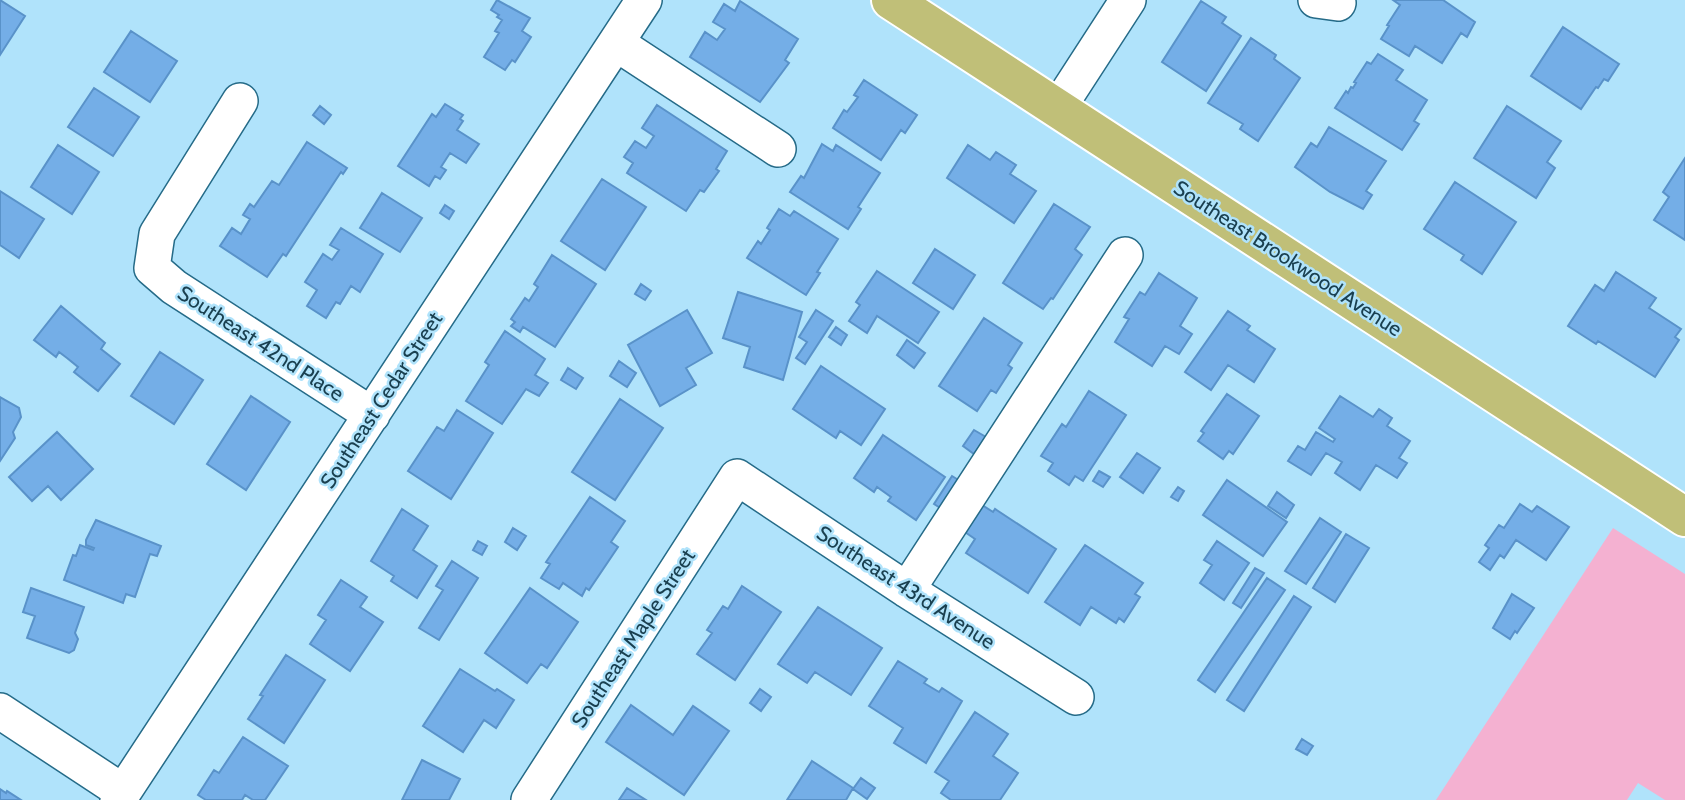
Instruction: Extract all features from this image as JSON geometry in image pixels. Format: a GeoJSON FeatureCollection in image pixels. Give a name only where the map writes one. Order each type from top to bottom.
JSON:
{"type":"FeatureCollection","features":[{"type":"Feature","properties":{"kind":"main road","name":"Southeast Brookwood Avenue"},"geometry":{"type":"LineString","coordinates":[[891,0],[1685,517]]}},
{"type":"Feature","properties":{"kind":"street","name":"Southeast Cedar Street"},"geometry":{"type":"LineString","coordinates":[[120,796],[644,0]]}},
{"type":"Feature","properties":{"kind":"street"},"geometry":{"type":"LineString","coordinates":[[1058,108],[1128,0]]}},
{"type":"Feature","properties":{"kind":"street"},"geometry":{"type":"LineString","coordinates":[[616,43],[778,149]]}},
{"type":"Feature","properties":{"kind":"street","name":"Southeast 42nd Place"},"geometry":{"type":"LineString","coordinates":[[240,101],[157,234],[152,268],[174,287],[372,415]]}},
{"type":"Feature","properties":{"kind":"street"},"geometry":{"type":"LineString","coordinates":[[907,590],[1125,255]]}},
{"type":"Feature","properties":{"kind":"street","name":"Southeast 43rd Avenue"},"geometry":{"type":"LineString","coordinates":[[737,477],[907,590],[1076,697]]}},
{"type":"Feature","properties":{"kind":"street","name":"Southeast Maple Street"},"geometry":{"type":"LineString","coordinates":[[529,800],[737,477]]}},
{"type":"Feature","properties":{"kind":"street"},"geometry":{"type":"LineString","coordinates":[[0,711],[120,796]]}},
{"type":"Feature","properties":{"kind":"shaded area"},"geometry":{"type":"Polygon","coordinates":[[[1613,528],[1685,574],[1685,800],[1665,800],[1638,783],[1627,800],[1436,800],[1613,528]]]}},
{"type":"Feature","properties":{"kind":"building"},"geometry":{"type":"Polygon","coordinates":[[[0,0],[25,16],[0,55],[0,0]]]}},
{"type":"Feature","properties":{"kind":"building"},"geometry":{"type":"Polygon","coordinates":[[[497,0],[530,18],[522,31],[531,37],[515,62],[512,60],[505,70],[484,57],[499,33],[495,31],[502,20],[491,10],[497,0]]]}},
{"type":"Feature","properties":{"kind":"building"},"geometry":{"type":"Polygon","coordinates":[[[1393,0],[1443,0],[1475,22],[1467,37],[1461,33],[1442,63],[1415,46],[1409,56],[1381,39],[1400,5],[1393,0]]]}},
{"type":"Feature","properties":{"kind":"building"},"geometry":{"type":"Polygon","coordinates":[[[740,1],[798,39],[785,60],[789,63],[760,102],[690,57],[705,32],[717,40],[725,29],[713,22],[724,4],[735,11],[740,1]]]}},
{"type":"Feature","properties":{"kind":"building"},"geometry":{"type":"Polygon","coordinates":[[[1201,1],[1226,17],[1222,23],[1241,36],[1206,91],[1162,62],[1201,1]]]}},
{"type":"Feature","properties":{"kind":"building"},"geometry":{"type":"Polygon","coordinates":[[[1563,27],[1619,64],[1608,81],[1604,79],[1598,88],[1596,87],[1581,109],[1531,76],[1563,27]]]}},
{"type":"Feature","properties":{"kind":"building"},"geometry":{"type":"Polygon","coordinates":[[[131,31],[177,61],[150,102],[104,72],[131,31]]]}},
{"type":"Feature","properties":{"kind":"building"},"geometry":{"type":"Polygon","coordinates":[[[1251,38],[1276,55],[1274,59],[1300,78],[1258,141],[1240,129],[1243,124],[1208,103],[1251,38]]]}},
{"type":"Feature","properties":{"kind":"building"},"geometry":{"type":"Polygon","coordinates":[[[1378,54],[1403,70],[1396,80],[1427,100],[1414,121],[1419,124],[1402,150],[1335,108],[1346,91],[1348,93],[1351,87],[1353,88],[1367,62],[1371,64],[1378,54]]]}},
{"type":"Feature","properties":{"kind":"building"},"geometry":{"type":"Polygon","coordinates":[[[864,80],[917,115],[905,133],[901,130],[881,160],[833,128],[844,110],[847,112],[858,97],[854,95],[864,80]]]}},
{"type":"Feature","properties":{"kind":"building"},"geometry":{"type":"Polygon","coordinates":[[[94,88],[139,117],[113,156],[68,127],[94,88]]]}},
{"type":"Feature","properties":{"kind":"building"},"geometry":{"type":"Polygon","coordinates":[[[445,104],[463,115],[460,119],[463,121],[457,130],[479,144],[466,163],[450,153],[441,167],[446,170],[440,179],[435,176],[429,186],[398,166],[432,114],[436,117],[445,104]]]}},
{"type":"Feature","properties":{"kind":"building"},"geometry":{"type":"Polygon","coordinates":[[[657,105],[727,151],[716,169],[719,171],[704,192],[700,190],[686,211],[627,173],[633,163],[624,157],[635,141],[646,148],[654,136],[642,128],[657,105]]]}},
{"type":"Feature","properties":{"kind":"building"},"geometry":{"type":"Polygon","coordinates":[[[320,106],[331,115],[324,124],[313,115],[320,106]]]}},
{"type":"Feature","properties":{"kind":"building"},"geometry":{"type":"Polygon","coordinates":[[[1507,106],[1561,141],[1547,162],[1555,168],[1536,198],[1474,158],[1507,106]]]}},
{"type":"Feature","properties":{"kind":"building"},"geometry":{"type":"Polygon","coordinates":[[[1329,127],[1386,161],[1366,191],[1372,195],[1363,209],[1330,192],[1295,167],[1311,143],[1317,147],[1329,127]]]}},
{"type":"Feature","properties":{"kind":"building"},"geometry":{"type":"Polygon","coordinates":[[[307,142],[347,168],[343,174],[341,172],[286,256],[283,254],[267,277],[220,246],[232,228],[241,234],[250,219],[243,215],[250,204],[254,207],[272,181],[279,185],[307,142]]]}},
{"type":"Feature","properties":{"kind":"building"},"geometry":{"type":"Polygon","coordinates":[[[822,144],[833,151],[836,145],[880,173],[858,207],[861,209],[848,229],[790,192],[801,176],[804,178],[822,144]]]}},
{"type":"Feature","properties":{"kind":"building"},"geometry":{"type":"Polygon","coordinates":[[[58,145],[99,172],[72,214],[31,187],[58,145]]]}},
{"type":"Feature","properties":{"kind":"building"},"geometry":{"type":"Polygon","coordinates":[[[968,145],[990,160],[996,152],[1016,165],[1010,174],[1036,191],[1014,223],[947,178],[968,145]]]}},
{"type":"Feature","properties":{"kind":"building"},"geometry":{"type":"Polygon","coordinates":[[[1685,158],[1685,240],[1654,220],[1669,197],[1663,192],[1685,158]]]}},
{"type":"Feature","properties":{"kind":"building"},"geometry":{"type":"Polygon","coordinates":[[[602,179],[646,207],[605,270],[561,241],[602,179]]]}},
{"type":"Feature","properties":{"kind":"building"},"geometry":{"type":"Polygon","coordinates":[[[1455,182],[1516,222],[1482,274],[1461,260],[1464,255],[1424,229],[1455,182]]]}},
{"type":"Feature","properties":{"kind":"building"},"geometry":{"type":"Polygon","coordinates":[[[0,191],[44,219],[19,258],[0,245],[0,191]]]}},
{"type":"Feature","properties":{"kind":"building"},"geometry":{"type":"Polygon","coordinates":[[[382,193],[422,218],[400,252],[360,228],[382,193]]]}},
{"type":"Feature","properties":{"kind":"building"},"geometry":{"type":"Polygon","coordinates":[[[1054,204],[1090,227],[1075,249],[1082,255],[1053,299],[1051,298],[1043,309],[1003,283],[1054,204]]]}},
{"type":"Feature","properties":{"kind":"building"},"geometry":{"type":"Polygon","coordinates":[[[445,205],[454,211],[449,219],[440,213],[445,205]]]}},
{"type":"Feature","properties":{"kind":"building"},"geometry":{"type":"Polygon","coordinates":[[[779,209],[790,216],[794,211],[838,239],[806,295],[747,258],[758,241],[761,244],[779,209]]]}},
{"type":"Feature","properties":{"kind":"building"},"geometry":{"type":"Polygon","coordinates":[[[341,228],[383,254],[360,292],[351,286],[340,304],[336,302],[326,318],[307,306],[317,290],[305,282],[323,254],[332,260],[339,250],[330,245],[341,228]]]}},
{"type":"Feature","properties":{"kind":"building"},"geometry":{"type":"Polygon","coordinates":[[[935,249],[975,275],[953,309],[913,283],[935,249]]]}},
{"type":"Feature","properties":{"kind":"building"},"geometry":{"type":"Polygon","coordinates":[[[552,255],[596,284],[555,347],[523,327],[520,332],[511,326],[515,322],[511,319],[525,298],[529,301],[538,287],[534,284],[552,255]]]}},
{"type":"Feature","properties":{"kind":"building"},"geometry":{"type":"Polygon","coordinates":[[[877,271],[939,312],[918,343],[877,316],[867,333],[849,321],[860,305],[856,302],[877,271]]]}},
{"type":"Feature","properties":{"kind":"building"},"geometry":{"type":"Polygon","coordinates":[[[1616,272],[1656,298],[1649,308],[1681,329],[1675,337],[1679,340],[1655,377],[1598,341],[1596,344],[1568,326],[1595,285],[1604,291],[1616,272]]]}},
{"type":"Feature","properties":{"kind":"building"},"geometry":{"type":"Polygon","coordinates":[[[1159,273],[1197,298],[1180,326],[1192,334],[1179,354],[1165,346],[1152,366],[1115,342],[1129,319],[1124,317],[1140,292],[1145,295],[1159,273]]]}},
{"type":"Feature","properties":{"kind":"building"},"geometry":{"type":"Polygon","coordinates":[[[641,284],[651,291],[645,300],[635,294],[641,284]]]}},
{"type":"Feature","properties":{"kind":"building"},"geometry":{"type":"Polygon","coordinates":[[[738,292],[802,312],[783,380],[744,367],[750,347],[723,338],[738,292]]]}},
{"type":"Feature","properties":{"kind":"building"},"geometry":{"type":"Polygon","coordinates":[[[61,306],[105,343],[101,349],[120,364],[98,391],[74,372],[78,367],[67,358],[59,352],[56,357],[34,340],[61,306]]]}},
{"type":"Feature","properties":{"kind":"building"},"geometry":{"type":"Polygon","coordinates":[[[687,310],[712,353],[686,368],[696,385],[660,406],[628,345],[687,310]]]}},
{"type":"Feature","properties":{"kind":"building"},"geometry":{"type":"Polygon","coordinates":[[[816,310],[833,321],[805,364],[796,358],[807,342],[799,337],[816,310]]]}},
{"type":"Feature","properties":{"kind":"building"},"geometry":{"type":"Polygon","coordinates":[[[1228,311],[1250,326],[1247,330],[1275,349],[1254,382],[1228,365],[1211,390],[1185,372],[1228,311]]]}},
{"type":"Feature","properties":{"kind":"building"},"geometry":{"type":"Polygon","coordinates":[[[984,318],[1022,343],[1008,365],[1012,368],[996,393],[991,390],[977,411],[939,386],[984,318]]]}},
{"type":"Feature","properties":{"kind":"building"},"geometry":{"type":"Polygon","coordinates":[[[836,327],[847,335],[841,345],[829,337],[836,327]]]}},
{"type":"Feature","properties":{"kind":"building"},"geometry":{"type":"Polygon","coordinates":[[[505,331],[545,359],[535,375],[548,383],[539,396],[526,389],[502,424],[466,401],[489,365],[485,362],[505,331]]]}},
{"type":"Feature","properties":{"kind":"building"},"geometry":{"type":"Polygon","coordinates":[[[907,340],[925,353],[914,368],[897,355],[907,340]]]}},
{"type":"Feature","properties":{"kind":"building"},"geometry":{"type":"Polygon","coordinates":[[[160,352],[203,380],[174,424],[131,396],[160,352]]]}},
{"type":"Feature","properties":{"kind":"building"},"geometry":{"type":"Polygon","coordinates":[[[619,361],[636,373],[627,387],[610,376],[619,361]]]}},
{"type":"Feature","properties":{"kind":"building"},"geometry":{"type":"Polygon","coordinates":[[[821,366],[885,409],[861,445],[840,431],[836,438],[793,409],[821,366]]]}},
{"type":"Feature","properties":{"kind":"building"},"geometry":{"type":"Polygon","coordinates":[[[568,368],[583,378],[576,389],[561,380],[568,368]]]}},
{"type":"Feature","properties":{"kind":"building"},"geometry":{"type":"Polygon","coordinates":[[[1089,391],[1126,415],[1083,481],[1075,476],[1069,485],[1048,471],[1053,463],[1041,456],[1062,424],[1066,427],[1089,391]]]}},
{"type":"Feature","properties":{"kind":"building"},"geometry":{"type":"Polygon","coordinates":[[[1227,394],[1259,416],[1233,454],[1229,451],[1223,459],[1198,441],[1204,433],[1201,431],[1227,394]]]}},
{"type":"Feature","properties":{"kind":"building"},"geometry":{"type":"Polygon","coordinates":[[[251,396],[290,422],[246,490],[207,464],[251,396]]]}},
{"type":"Feature","properties":{"kind":"building"},"geometry":{"type":"Polygon","coordinates":[[[1340,396],[1373,417],[1379,409],[1392,418],[1387,426],[1410,441],[1399,458],[1407,463],[1397,478],[1376,465],[1360,490],[1335,473],[1342,462],[1326,453],[1311,475],[1288,461],[1298,446],[1305,450],[1316,432],[1333,442],[1335,439],[1319,428],[1340,396]]]}},
{"type":"Feature","properties":{"kind":"building"},"geometry":{"type":"Polygon","coordinates":[[[0,397],[19,408],[21,417],[13,432],[15,438],[0,461],[0,397]]]}},
{"type":"Feature","properties":{"kind":"building"},"geometry":{"type":"Polygon","coordinates":[[[620,399],[663,428],[615,500],[572,472],[620,399]]]}},
{"type":"Feature","properties":{"kind":"building"},"geometry":{"type":"Polygon","coordinates":[[[457,410],[493,433],[451,499],[408,471],[437,427],[444,431],[457,410]]]}},
{"type":"Feature","properties":{"kind":"building"},"geometry":{"type":"Polygon","coordinates":[[[974,430],[986,437],[974,454],[963,446],[974,430]]]}},
{"type":"Feature","properties":{"kind":"building"},"geometry":{"type":"Polygon","coordinates":[[[57,432],[93,469],[61,500],[48,486],[32,501],[9,477],[57,432]]]}},
{"type":"Feature","properties":{"kind":"building"},"geometry":{"type":"Polygon","coordinates":[[[883,435],[945,477],[916,520],[888,501],[891,497],[877,487],[874,492],[854,478],[883,435]]]}},
{"type":"Feature","properties":{"kind":"building"},"geometry":{"type":"Polygon","coordinates":[[[1137,453],[1160,468],[1143,493],[1120,477],[1137,453]]]}},
{"type":"Feature","properties":{"kind":"building"},"geometry":{"type":"Polygon","coordinates":[[[1099,471],[1110,477],[1103,487],[1093,481],[1099,471]]]}},
{"type":"Feature","properties":{"kind":"building"},"geometry":{"type":"Polygon","coordinates":[[[952,476],[960,481],[942,509],[934,504],[952,476]]]}},
{"type":"Feature","properties":{"kind":"building"},"geometry":{"type":"Polygon","coordinates":[[[1227,480],[1287,522],[1263,556],[1203,515],[1227,480]]]}},
{"type":"Feature","properties":{"kind":"building"},"geometry":{"type":"Polygon","coordinates":[[[1178,487],[1184,491],[1178,501],[1171,497],[1178,487]]]}},
{"type":"Feature","properties":{"kind":"building"},"geometry":{"type":"Polygon","coordinates":[[[1277,492],[1294,505],[1286,518],[1268,506],[1277,492]]]}},
{"type":"Feature","properties":{"kind":"building"},"geometry":{"type":"Polygon","coordinates":[[[590,497],[625,521],[611,542],[618,547],[582,596],[563,583],[559,589],[541,578],[550,564],[546,562],[590,497]]]}},
{"type":"Feature","properties":{"kind":"building"},"geometry":{"type":"Polygon","coordinates":[[[979,503],[993,512],[995,509],[1056,549],[1028,593],[966,553],[975,539],[962,530],[979,503]]]}},
{"type":"Feature","properties":{"kind":"building"},"geometry":{"type":"Polygon","coordinates":[[[1520,504],[1532,512],[1537,506],[1569,527],[1546,560],[1516,540],[1504,558],[1500,555],[1490,570],[1479,562],[1489,548],[1485,545],[1499,525],[1504,528],[1520,504]]]}},
{"type":"Feature","properties":{"kind":"building"},"geometry":{"type":"Polygon","coordinates":[[[402,509],[428,526],[413,550],[437,566],[417,598],[391,581],[394,576],[371,561],[402,509]]]}},
{"type":"Feature","properties":{"kind":"building"},"geometry":{"type":"Polygon","coordinates":[[[1320,518],[1341,532],[1306,584],[1285,571],[1320,518]]]}},
{"type":"Feature","properties":{"kind":"building"},"geometry":{"type":"Polygon","coordinates":[[[96,520],[161,546],[157,556],[150,554],[135,597],[126,594],[123,603],[64,580],[73,555],[76,556],[80,545],[93,550],[94,548],[86,545],[86,540],[96,520]]]}},
{"type":"Feature","properties":{"kind":"building"},"geometry":{"type":"Polygon","coordinates":[[[513,528],[526,536],[517,550],[505,542],[513,528]]]}},
{"type":"Feature","properties":{"kind":"building"},"geometry":{"type":"Polygon","coordinates":[[[1346,534],[1369,548],[1335,602],[1313,588],[1346,534]]]}},
{"type":"Feature","properties":{"kind":"building"},"geometry":{"type":"Polygon","coordinates":[[[478,541],[487,546],[482,555],[473,550],[478,541]]]}},
{"type":"Feature","properties":{"kind":"building"},"geometry":{"type":"Polygon","coordinates":[[[1217,541],[1249,563],[1224,600],[1200,583],[1212,565],[1204,560],[1217,541]]]}},
{"type":"Feature","properties":{"kind":"building"},"geometry":{"type":"Polygon","coordinates":[[[1085,545],[1143,583],[1135,594],[1140,597],[1124,622],[1119,618],[1116,623],[1091,607],[1080,625],[1045,602],[1085,545]]]}},
{"type":"Feature","properties":{"kind":"building"},"geometry":{"type":"Polygon","coordinates":[[[452,561],[478,578],[439,640],[419,628],[443,590],[436,586],[452,561]]]}},
{"type":"Feature","properties":{"kind":"building"},"geometry":{"type":"Polygon","coordinates":[[[1255,568],[1264,573],[1241,608],[1233,603],[1255,568]]]}},
{"type":"Feature","properties":{"kind":"building"},"geometry":{"type":"Polygon","coordinates":[[[1267,578],[1285,590],[1215,692],[1198,680],[1267,578]]]}},
{"type":"Feature","properties":{"kind":"building"},"geometry":{"type":"Polygon","coordinates":[[[341,580],[367,597],[360,607],[383,622],[350,671],[310,644],[326,620],[318,615],[341,580]]]}},
{"type":"Feature","properties":{"kind":"building"},"geometry":{"type":"Polygon","coordinates":[[[742,586],[781,612],[735,680],[697,654],[712,633],[707,630],[723,606],[728,609],[742,586]]]}},
{"type":"Feature","properties":{"kind":"building"},"geometry":{"type":"Polygon","coordinates":[[[31,588],[84,607],[75,633],[78,639],[74,650],[69,653],[27,638],[35,616],[23,612],[31,588]]]}},
{"type":"Feature","properties":{"kind":"building"},"geometry":{"type":"Polygon","coordinates":[[[530,588],[578,622],[547,668],[541,664],[527,683],[485,653],[530,588]]]}},
{"type":"Feature","properties":{"kind":"building"},"geometry":{"type":"Polygon","coordinates":[[[1512,594],[1534,608],[1510,639],[1493,628],[1512,594]]]}},
{"type":"Feature","properties":{"kind":"building"},"geometry":{"type":"Polygon","coordinates":[[[1294,596],[1311,607],[1244,711],[1227,700],[1294,596]]]}},
{"type":"Feature","properties":{"kind":"building"},"geometry":{"type":"Polygon","coordinates":[[[818,607],[882,648],[851,695],[815,672],[807,683],[778,664],[818,607]]]}},
{"type":"Feature","properties":{"kind":"building"},"geometry":{"type":"Polygon","coordinates":[[[286,655],[325,680],[284,743],[248,719],[286,655]]]}},
{"type":"Feature","properties":{"kind":"building"},"geometry":{"type":"Polygon","coordinates":[[[898,661],[927,679],[924,683],[939,692],[942,688],[962,701],[926,763],[894,743],[903,728],[869,706],[898,661]]]}},
{"type":"Feature","properties":{"kind":"building"},"geometry":{"type":"Polygon","coordinates":[[[460,669],[514,700],[496,728],[484,720],[463,752],[423,726],[460,669]]]}},
{"type":"Feature","properties":{"kind":"building"},"geometry":{"type":"Polygon","coordinates":[[[760,689],[771,697],[761,711],[750,703],[760,689]]]}},
{"type":"Feature","properties":{"kind":"building"},"geometry":{"type":"Polygon","coordinates":[[[631,705],[673,735],[693,706],[729,731],[684,795],[606,742],[631,705]]]}},
{"type":"Feature","properties":{"kind":"building"},"geometry":{"type":"Polygon","coordinates":[[[975,712],[1008,734],[993,756],[1018,773],[1000,800],[951,800],[941,793],[949,781],[935,772],[975,712]]]}},
{"type":"Feature","properties":{"kind":"building"},"geometry":{"type":"Polygon","coordinates":[[[243,737],[288,766],[265,800],[253,800],[245,795],[242,800],[206,800],[198,795],[214,770],[219,773],[243,737]]]}},
{"type":"Feature","properties":{"kind":"building"},"geometry":{"type":"Polygon","coordinates":[[[1302,739],[1313,746],[1307,755],[1296,749],[1302,739]]]}},
{"type":"Feature","properties":{"kind":"building"},"geometry":{"type":"Polygon","coordinates":[[[422,760],[460,779],[449,800],[402,800],[422,760]]]}},
{"type":"Feature","properties":{"kind":"building"},"geometry":{"type":"Polygon","coordinates":[[[812,761],[853,788],[846,800],[787,800],[812,761]]]}},
{"type":"Feature","properties":{"kind":"building"},"geometry":{"type":"Polygon","coordinates":[[[861,778],[875,788],[867,799],[853,789],[861,778]]]}},
{"type":"Feature","properties":{"kind":"building"},"geometry":{"type":"Polygon","coordinates":[[[627,788],[646,800],[619,800],[627,788]]]}},
{"type":"Feature","properties":{"kind":"building"},"geometry":{"type":"Polygon","coordinates":[[[0,789],[6,793],[7,791],[21,800],[0,800],[0,789]]]}}]}
